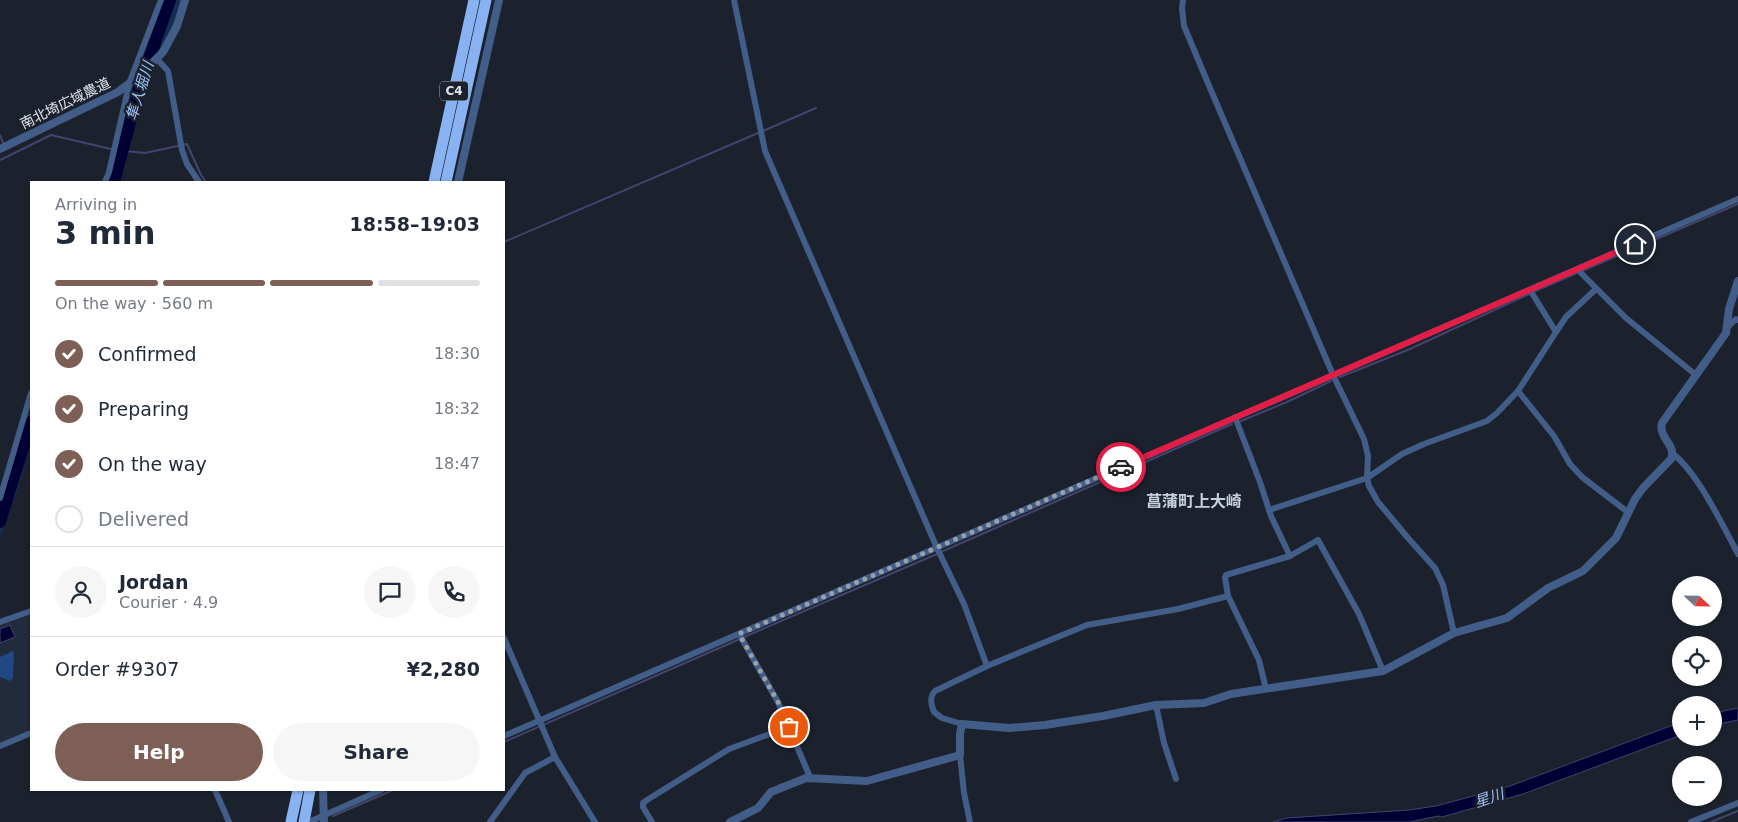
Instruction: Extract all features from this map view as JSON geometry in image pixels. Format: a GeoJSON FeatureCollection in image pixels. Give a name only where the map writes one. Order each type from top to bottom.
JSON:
{"type":"FeatureCollection","features":[{"type":"Feature","properties":{"kind":"highway","name":"C4"},"geometry":{"type":"LineString","coordinates":[[434,181],[474,0]]}},
{"type":"Feature","properties":{"kind":"highway","name":"C4"},"geometry":{"type":"LineString","coordinates":[[446,181],[486,0]]}},
{"type":"Feature","properties":{"kind":"highway"},"geometry":{"type":"LineString","coordinates":[[291,822],[298,791]]}},
{"type":"Feature","properties":{"kind":"highway"},"geometry":{"type":"LineString","coordinates":[[307,822],[311,791]]}},
{"type":"Feature","properties":{"kind":"street"},"geometry":{"type":"LineString","coordinates":[[105,181],[130,81],[161,0]]}},
{"type":"Feature","properties":{"kind":"street"},"geometry":{"type":"LineString","coordinates":[[185,0],[177,26],[163,52],[157,59],[168,71],[182,150],[187,164],[198,181]]}},
{"type":"Feature","properties":{"kind":"street"},"geometry":{"type":"LineString","coordinates":[[458,181],[499,0]]}},
{"type":"Feature","properties":{"kind":"street"},"geometry":{"type":"LineString","coordinates":[[734,0],[765,151],[937,548],[964,604],[987,666]]}},
{"type":"Feature","properties":{"kind":"street"},"geometry":{"type":"LineString","coordinates":[[1183,0],[1184,26],[1251,187],[1333,375],[1367,447],[1367,478],[1369,486],[1378,502],[1435,568],[1443,584],[1454,632]]}},
{"type":"Feature","properties":{"kind":"street","name":"南北埼広域農道"},"geometry":{"type":"LineString","coordinates":[[0,149],[118,92],[157,59]]}},
{"type":"Feature","properties":{"kind":"street"},"geometry":{"type":"LineString","coordinates":[[505,736],[1738,199]]}},
{"type":"Feature","properties":{"kind":"street"},"geometry":{"type":"LineString","coordinates":[[1578,270],[1626,318],[1696,375]]}},
{"type":"Feature","properties":{"kind":"street"},"geometry":{"type":"LineString","coordinates":[[1228,596],[1178,609],[1087,624],[943,686],[932,695],[934,712],[942,718],[962,724],[997,728],[1024,728],[1103,716],[1156,704],[1204,703],[1231,694],[1382,671],[1454,632],[1507,618],[1548,588],[1583,571],[1616,538],[1643,488],[1671,459],[1672,449],[1660,428],[1723,338],[1727,328],[1730,303],[1738,281]]}},
{"type":"Feature","properties":{"kind":"street"},"geometry":{"type":"LineString","coordinates":[[1269,510],[1367,478],[1402,454],[1487,421],[1518,391],[1566,318],[1596,289]]}},
{"type":"Feature","properties":{"kind":"street"},"geometry":{"type":"LineString","coordinates":[[1530,290],[1556,332]]}},
{"type":"Feature","properties":{"kind":"street"},"geometry":{"type":"LineString","coordinates":[[1727,328],[1736,319],[1738,320]]}},
{"type":"Feature","properties":{"kind":"street"},"geometry":{"type":"LineString","coordinates":[[1518,391],[1554,436],[1570,464],[1582,477],[1629,513]]}},
{"type":"Feature","properties":{"kind":"street"},"geometry":{"type":"LineString","coordinates":[[0,498],[30,396]]}},
{"type":"Feature","properties":{"kind":"street"},"geometry":{"type":"LineString","coordinates":[[1235,417],[1269,510],[1290,556]]}},
{"type":"Feature","properties":{"kind":"street"},"geometry":{"type":"LineString","coordinates":[[1673,454],[1680,459],[1702,490],[1738,554]]}},
{"type":"Feature","properties":{"kind":"street"},"geometry":{"type":"LineString","coordinates":[[1266,689],[1259,660],[1228,596],[1225,581],[1226,575],[1290,556],[1318,540],[1359,614],[1382,671]]}},
{"type":"Feature","properties":{"kind":"street"},"geometry":{"type":"LineString","coordinates":[[0,622],[30,611]]}},
{"type":"Feature","properties":{"kind":"street"},"geometry":{"type":"LineString","coordinates":[[739,634],[778,702],[810,777]]}},
{"type":"Feature","properties":{"kind":"street"},"geometry":{"type":"LineString","coordinates":[[505,640],[555,757],[595,822]]}},
{"type":"Feature","properties":{"kind":"street"},"geometry":{"type":"LineString","coordinates":[[1156,704],[1164,743],[1176,780]]}},
{"type":"Feature","properties":{"kind":"street"},"geometry":{"type":"LineString","coordinates":[[962,724],[960,755],[964,793],[970,822]]}},
{"type":"Feature","properties":{"kind":"street"},"geometry":{"type":"LineString","coordinates":[[652,822],[643,806],[643,803],[647,800],[729,749],[789,727]]}},
{"type":"Feature","properties":{"kind":"street"},"geometry":{"type":"LineString","coordinates":[[0,746],[30,733]]}},
{"type":"Feature","properties":{"kind":"street"},"geometry":{"type":"LineString","coordinates":[[730,822],[758,808],[771,792],[806,778],[867,781],[960,755]]}},
{"type":"Feature","properties":{"kind":"street"},"geometry":{"type":"LineString","coordinates":[[490,822],[525,773],[534,766],[555,757]]}},
{"type":"Feature","properties":{"kind":"street"},"geometry":{"type":"LineString","coordinates":[[215,791],[229,822]]}},
{"type":"Feature","properties":{"kind":"street"},"geometry":{"type":"LineString","coordinates":[[323,791],[324,819]]}},
{"type":"Feature","properties":{"kind":"street"},"geometry":{"type":"LineString","coordinates":[[307,822],[324,819],[379,791]]}},
{"type":"Feature","properties":{"kind":"street"},"geometry":{"type":"LineString","coordinates":[[1691,822],[1738,803]]}},
{"type":"Feature","properties":{"kind":"shaded area"},"geometry":{"type":"Polygon","coordinates":[[[165,0],[168,0],[149,54],[144,57],[165,0]]]}},
{"type":"Feature","properties":{"kind":"shaded area"},"geometry":{"type":"Polygon","coordinates":[[[172,0],[182,0],[169,35],[161,47],[155,51],[172,0]]]}},
{"type":"Feature","properties":{"kind":"shaded area"},"geometry":{"type":"Polygon","coordinates":[[[151,75],[143,96],[123,172],[119,181],[116,181],[144,79],[151,75]]]}},
{"type":"Feature","properties":{"kind":"shaded area"},"geometry":{"type":"Polygon","coordinates":[[[139,84],[113,181],[109,181],[131,94],[135,85],[139,84]]]}},
{"type":"Feature","properties":{"kind":"shaded area"},"geometry":{"type":"Polygon","coordinates":[[[30,408],[30,418],[22,449],[0,516],[0,507],[30,408]]]}},
{"type":"Feature","properties":{"kind":"shaded area"},"geometry":{"type":"Polygon","coordinates":[[[30,427],[28,451],[24,466],[0,538],[0,525],[30,427]]]}},
{"type":"Feature","properties":{"kind":"shaded area"},"geometry":{"type":"Polygon","coordinates":[[[30,612],[30,730],[0,743],[0,623],[30,612]]]}},
{"type":"Feature","properties":{"kind":"shaded area"},"geometry":{"type":"Polygon","coordinates":[[[13,651],[13,678],[10,681],[0,677],[0,657],[13,651]]]}},
{"type":"Feature","properties":{"kind":"water"},"geometry":{"type":"Polygon","coordinates":[[[10,625],[15,637],[0,643],[0,629],[10,625]]]}},
{"type":"Feature","properties":{"kind":"water"},"geometry":{"type":"Polygon","coordinates":[[[1738,708],[1738,720],[1722,723],[1722,711],[1738,708]]]}},
{"type":"Feature","properties":{"kind":"water","name":"星川"},"geometry":{"type":"Polygon","coordinates":[[[1672,725],[1672,738],[1523,794],[1442,817],[1438,816],[1410,822],[1273,822],[1287,818],[1409,810],[1436,806],[1510,786],[1672,725]]]}},
{"type":"Feature","properties":{"kind":"waterway","name":"隼人堀川"},"geometry":{"type":"LineString","coordinates":[[114,181],[141,82],[170,0]]}},
{"type":"Feature","properties":{"kind":"waterway"},"geometry":{"type":"LineString","coordinates":[[763,131],[816,108]]}},
{"type":"Feature","properties":{"kind":"waterway"},"geometry":{"type":"LineString","coordinates":[[505,242],[758,133]]}},
{"type":"Feature","properties":{"kind":"waterway"},"geometry":{"type":"LineString","coordinates":[[0,135],[4,145]]}},
{"type":"Feature","properties":{"kind":"waterway"},"geometry":{"type":"LineString","coordinates":[[0,160],[51,135],[111,149]]}},
{"type":"Feature","properties":{"kind":"waterway"},"geometry":{"type":"LineString","coordinates":[[116,150],[145,153],[187,144],[205,181]]}},
{"type":"Feature","properties":{"kind":"waterway"},"geometry":{"type":"LineString","coordinates":[[1582,271],[1738,204]]}},
{"type":"Feature","properties":{"kind":"waterway"},"geometry":{"type":"LineString","coordinates":[[1533,292],[1577,273]]}},
{"type":"Feature","properties":{"kind":"waterway"},"geometry":{"type":"LineString","coordinates":[[1340,377],[1410,349],[1529,294]]}},
{"type":"Feature","properties":{"kind":"waterway"},"geometry":{"type":"LineString","coordinates":[[1241,421],[1331,381]]}},
{"type":"Feature","properties":{"kind":"waterway"},"geometry":{"type":"LineString","coordinates":[[941,552],[1232,424]]}},
{"type":"Feature","properties":{"kind":"waterway","name":"隼人堀川"},"geometry":{"type":"LineString","coordinates":[[0,522],[30,425]]}},
{"type":"Feature","properties":{"kind":"waterway"},"geometry":{"type":"LineString","coordinates":[[744,637],[937,554]]}},
{"type":"Feature","properties":{"kind":"waterway"},"geometry":{"type":"LineString","coordinates":[[505,742],[740,639]]}},
{"type":"Feature","properties":{"kind":"waterway"},"geometry":{"type":"LineString","coordinates":[[333,816],[391,791]]}},
{"type":"Feature","properties":{"kind":"waterway"},"geometry":{"type":"LineString","coordinates":[[1711,822],[1738,811]]}},
{"type":"Feature","properties":{"kind":"way so far"},"geometry":{"type":"LineString","coordinates":[[789,727],[778,702],[739,634],[1121,467]]}},
{"type":"Feature","properties":{"kind":"district","name":"菖蒲町上大崎"},"geometry":{"type":"Point","coordinates":[1194,501]}},
{"type":"Feature","properties":{"kind":"route"},"geometry":{"type":"LineString","coordinates":[[1121,467],[1635,244]]}}]}
